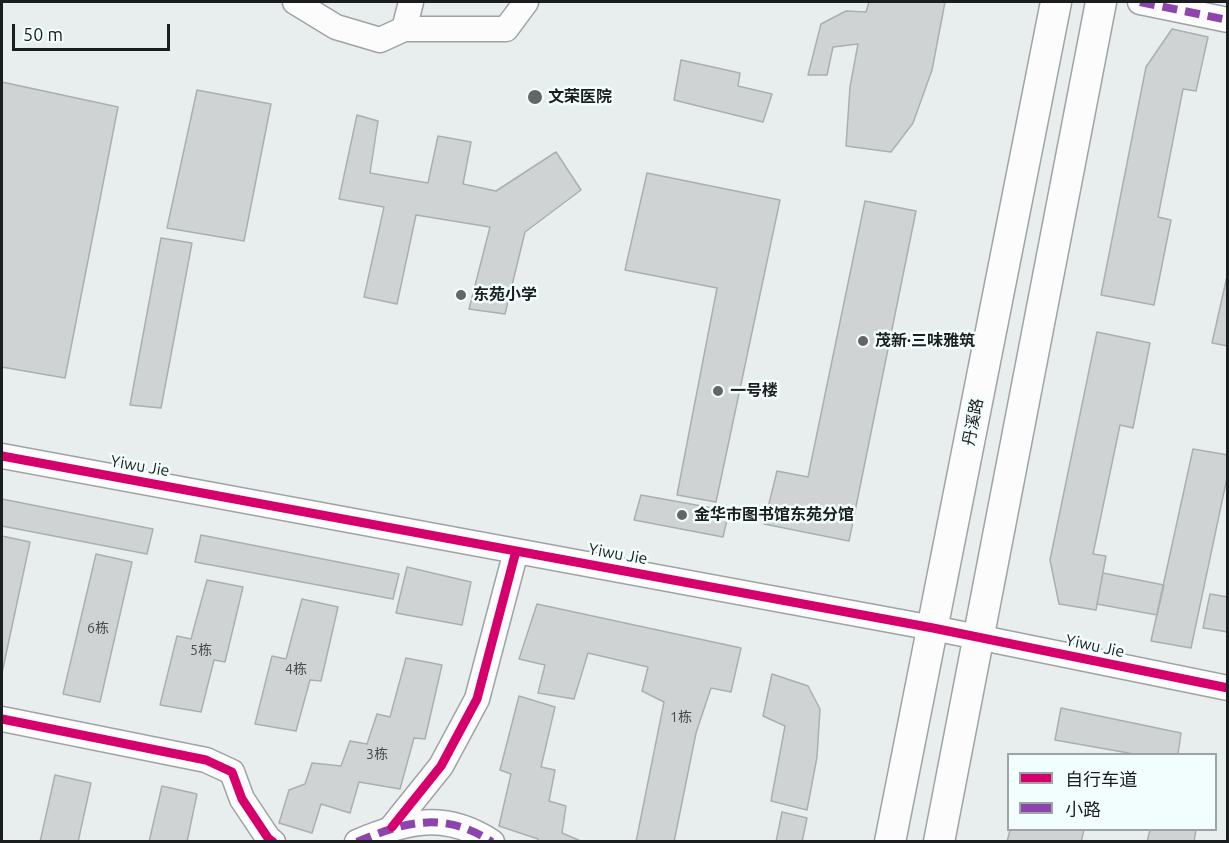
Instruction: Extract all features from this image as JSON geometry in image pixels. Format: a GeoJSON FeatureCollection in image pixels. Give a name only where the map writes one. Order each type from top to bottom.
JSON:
{"type":"FeatureCollection","features":[{"type":"Feature","properties":{"kind":"main road","name":"丹溪路"},"geometry":{"type":"LineString","coordinates":[[890,842],[1056,2]]}},
{"type":"Feature","properties":{"kind":"main road"},"geometry":{"type":"LineString","coordinates":[[939,842],[1101,2]]}},
{"type":"Feature","properties":{"kind":"street"},"geometry":{"type":"LineString","coordinates":[[295,2],[336,27],[380,40],[404,29],[506,29],[526,2]]}},
{"type":"Feature","properties":{"kind":"street"},"geometry":{"type":"LineString","coordinates":[[404,29],[411,2]]}},
{"type":"Feature","properties":{"kind":"street"},"geometry":{"type":"LineString","coordinates":[[1140,2],[1223,13]]}},
{"type":"Feature","properties":{"kind":"street","name":"Yiwu Jie"},"geometry":{"type":"LineString","coordinates":[[2,456],[933,628],[1227,688]]}},
{"type":"Feature","properties":{"kind":"street"},"geometry":{"type":"LineString","coordinates":[[392,827],[441,766],[477,699],[516,551]]}},
{"type":"Feature","properties":{"kind":"street"},"geometry":{"type":"LineString","coordinates":[[2,719],[207,760],[232,772],[242,799],[273,842]]}},
{"type":"Feature","properties":{"kind":"street"},"geometry":{"type":"LineString","coordinates":[[357,842],[392,827],[431,820],[474,830],[492,842]]}},
{"type":"Feature","properties":{"kind":"building"},"geometry":{"type":"Polygon","coordinates":[[[869,2],[945,2],[932,70],[913,123],[891,152],[846,146],[850,87],[858,44],[833,47],[827,75],[808,75],[821,24],[846,11],[866,12],[869,2]]]}},
{"type":"Feature","properties":{"kind":"building"},"geometry":{"type":"Polygon","coordinates":[[[1172,29],[1208,37],[1196,91],[1183,89],[1158,217],[1171,220],[1154,305],[1101,295],[1146,67],[1172,29]]]}},
{"type":"Feature","properties":{"kind":"building"},"geometry":{"type":"Polygon","coordinates":[[[681,60],[740,73],[738,86],[772,94],[763,122],[674,100],[681,60]]]}},
{"type":"Feature","properties":{"kind":"building"},"geometry":{"type":"Polygon","coordinates":[[[2,82],[118,107],[65,378],[2,367],[2,82]]]}},
{"type":"Feature","properties":{"kind":"building"},"geometry":{"type":"Polygon","coordinates":[[[197,90],[271,104],[244,241],[167,228],[197,90]]]}},
{"type":"Feature","properties":{"kind":"building"},"geometry":{"type":"Polygon","coordinates":[[[357,115],[378,121],[370,173],[428,183],[438,136],[471,142],[463,184],[496,191],[556,152],[581,190],[525,232],[505,314],[469,309],[490,227],[416,215],[397,304],[364,297],[384,207],[339,199],[357,115]]]}},
{"type":"Feature","properties":{"kind":"building","name":"一号楼"},"geometry":{"type":"Polygon","coordinates":[[[647,173],[780,200],[716,502],[677,495],[717,288],[625,270],[647,173]]]}},
{"type":"Feature","properties":{"kind":"building","name":"茂新·三味雅筑"},"geometry":{"type":"Polygon","coordinates":[[[865,201],[916,211],[849,541],[764,524],[777,471],[808,477],[865,201]]]}},
{"type":"Feature","properties":{"kind":"building"},"geometry":{"type":"Polygon","coordinates":[[[161,238],[192,243],[161,408],[130,405],[161,238]]]}},
{"type":"Feature","properties":{"kind":"building"},"geometry":{"type":"Polygon","coordinates":[[[1228,272],[1228,346],[1212,343],[1228,272]]]}},
{"type":"Feature","properties":{"kind":"building"},"geometry":{"type":"Polygon","coordinates":[[[1097,332],[1150,343],[1133,428],[1120,425],[1093,554],[1106,556],[1096,610],[1059,604],[1050,560],[1097,332]]]}},
{"type":"Feature","properties":{"kind":"building"},"geometry":{"type":"Polygon","coordinates":[[[1193,449],[1228,455],[1228,473],[1191,648],[1151,641],[1193,449]]]}},
{"type":"Feature","properties":{"kind":"building","name":"金华市图书馆东苑分馆"},"geometry":{"type":"Polygon","coordinates":[[[641,495],[729,511],[723,537],[634,520],[641,495]]]}},
{"type":"Feature","properties":{"kind":"building"},"geometry":{"type":"Polygon","coordinates":[[[2,499],[153,529],[147,554],[2,526],[2,499]]]}},
{"type":"Feature","properties":{"kind":"building"},"geometry":{"type":"Polygon","coordinates":[[[201,535],[399,574],[393,599],[195,562],[201,535]]]}},
{"type":"Feature","properties":{"kind":"building"},"geometry":{"type":"Polygon","coordinates":[[[2,536],[30,542],[2,673],[2,536]]]}},
{"type":"Feature","properties":{"kind":"building"},"geometry":{"type":"Polygon","coordinates":[[[96,554],[132,562],[100,702],[63,694],[96,554]]]}},
{"type":"Feature","properties":{"kind":"building"},"geometry":{"type":"Polygon","coordinates":[[[407,567],[471,582],[462,625],[396,613],[407,567]]]}},
{"type":"Feature","properties":{"kind":"building"},"geometry":{"type":"Polygon","coordinates":[[[1103,573],[1164,585],[1157,615],[1097,604],[1103,573]]]}},
{"type":"Feature","properties":{"kind":"building"},"geometry":{"type":"Polygon","coordinates":[[[207,580],[243,587],[225,662],[214,660],[201,712],[160,705],[177,636],[191,639],[207,580]]]}},
{"type":"Feature","properties":{"kind":"building"},"geometry":{"type":"Polygon","coordinates":[[[1210,594],[1228,597],[1228,632],[1203,628],[1210,594]]]}},
{"type":"Feature","properties":{"kind":"building"},"geometry":{"type":"Polygon","coordinates":[[[302,599],[338,607],[321,681],[310,680],[296,731],[255,724],[272,656],[286,659],[302,599]]]}},
{"type":"Feature","properties":{"kind":"building"},"geometry":{"type":"Polygon","coordinates":[[[537,604],[741,648],[731,692],[711,688],[696,733],[674,842],[636,842],[664,702],[642,691],[648,667],[588,653],[574,699],[538,693],[545,665],[519,659],[537,604]]]}},
{"type":"Feature","properties":{"kind":"building"},"geometry":{"type":"Polygon","coordinates":[[[406,658],[442,665],[425,739],[414,738],[400,789],[359,782],[350,813],[321,804],[312,833],[279,823],[289,790],[305,784],[312,763],[341,766],[350,741],[367,744],[377,714],[390,717],[406,658]]]}},
{"type":"Feature","properties":{"kind":"building"},"geometry":{"type":"Polygon","coordinates":[[[772,674],[808,686],[820,709],[817,757],[807,810],[771,801],[785,726],[763,716],[772,674]]]}},
{"type":"Feature","properties":{"kind":"building"},"geometry":{"type":"Polygon","coordinates":[[[519,696],[555,707],[541,767],[555,770],[549,801],[566,806],[562,833],[583,842],[538,842],[538,839],[499,826],[511,774],[500,770],[519,696]]]}},
{"type":"Feature","properties":{"kind":"building"},"geometry":{"type":"Polygon","coordinates":[[[1061,708],[1181,733],[1178,753],[1128,753],[1055,740],[1061,708]]]}},
{"type":"Feature","properties":{"kind":"building"},"geometry":{"type":"Polygon","coordinates":[[[55,775],[91,783],[78,842],[40,842],[55,775]]]}},
{"type":"Feature","properties":{"kind":"building"},"geometry":{"type":"Polygon","coordinates":[[[162,786],[197,794],[187,842],[149,842],[162,786]]]}},
{"type":"Feature","properties":{"kind":"building"},"geometry":{"type":"Polygon","coordinates":[[[782,812],[807,818],[802,842],[776,842],[782,812]]]}},
{"type":"Feature","properties":{"kind":"building"},"geometry":{"type":"Polygon","coordinates":[[[1010,831],[1084,831],[1081,842],[1007,842],[1010,831]]]}},
{"type":"Feature","properties":{"kind":"building"},"geometry":{"type":"Polygon","coordinates":[[[1150,831],[1196,831],[1194,842],[1147,842],[1150,831]]]}},
{"type":"Feature","properties":{"kind":"marked path"},"geometry":{"type":"LineString","coordinates":[[1140,2],[1228,20]]}},
{"type":"Feature","properties":{"kind":"marked path"},"geometry":{"type":"LineString","coordinates":[[357,842],[392,829],[425,822],[458,826],[475,832],[492,842]]}},
{"type":"Feature","properties":{"kind":"cycle path"},"geometry":{"type":"LineString","coordinates":[[2,456],[933,628],[1228,688]]}},
{"type":"Feature","properties":{"kind":"cycle path"},"geometry":{"type":"LineString","coordinates":[[392,827],[441,766],[477,699],[516,551]]}},
{"type":"Feature","properties":{"kind":"cycle path"},"geometry":{"type":"LineString","coordinates":[[2,719],[206,760],[232,772],[242,799],[273,842]]}},
{"type":"Feature","properties":{"kind":"place","name":"文荣医院"},"geometry":{"type":"Point","coordinates":[535,97]}},
{"type":"Feature","properties":{"kind":"place","name":"东苑小学"},"geometry":{"type":"Point","coordinates":[461,295]}},
{"type":"Feature","properties":{"kind":"place","name":"茂新·三味雅筑"},"geometry":{"type":"Point","coordinates":[863,341]}},
{"type":"Feature","properties":{"kind":"place","name":"一号楼"},"geometry":{"type":"Point","coordinates":[718,391]}},
{"type":"Feature","properties":{"kind":"place","name":"金华市图书馆东苑分馆"},"geometry":{"type":"Point","coordinates":[682,515]}}]}
